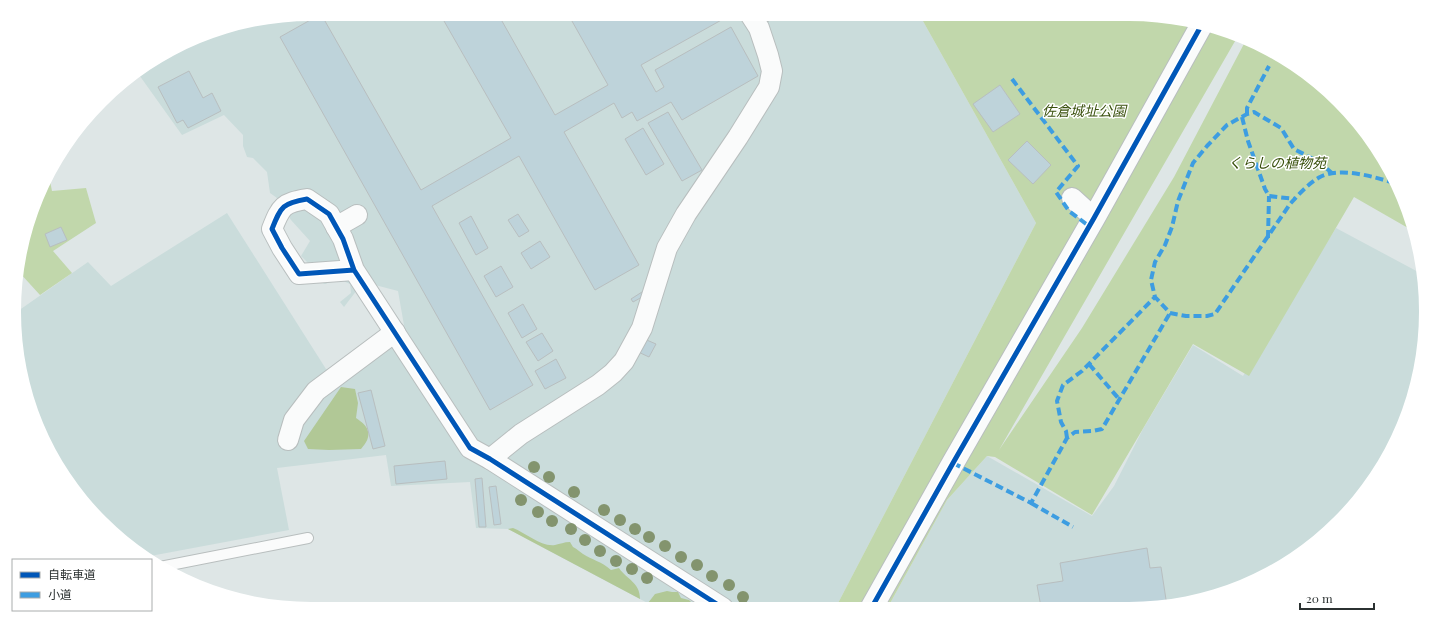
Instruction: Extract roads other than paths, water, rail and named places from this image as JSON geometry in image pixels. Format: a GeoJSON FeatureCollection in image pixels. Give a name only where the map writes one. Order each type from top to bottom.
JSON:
{"type":"FeatureCollection","features":[{"type":"Feature","properties":{"kind":"street"},"geometry":{"type":"LineString","coordinates":[[490,459],[521,434],[598,385],[613,373],[624,361],[642,328],[667,248],[686,214],[738,137],[769,87],[772,71],[770,60],[754,21]]}},
{"type":"Feature","properties":{"kind":"street"},"geometry":{"type":"LineString","coordinates":[[875,602],[1094,218],[1199,30]]}},
{"type":"Feature","properties":{"kind":"street"},"geometry":{"type":"LineString","coordinates":[[1072,198],[1094,218]]}},
{"type":"Feature","properties":{"kind":"street"},"geometry":{"type":"LineString","coordinates":[[354,270],[298,274],[272,229],[279,211],[290,202],[308,199],[329,214],[343,239],[354,270],[470,448],[490,459],[714,602]]}},
{"type":"Feature","properties":{"kind":"street"},"geometry":{"type":"LineString","coordinates":[[336,227],[357,215]]}},
{"type":"Feature","properties":{"kind":"street"},"geometry":{"type":"LineString","coordinates":[[288,440],[294,420],[316,391],[395,332]]}},
{"type":"Feature","properties":{"kind":"lane"},"geometry":{"type":"LineString","coordinates":[[170,565],[308,538]]}},
{"type":"Feature","properties":{"kind":"park label","name":"佐倉城址公園"},"geometry":{"type":"Point","coordinates":[1084,111]}},
{"type":"Feature","properties":{"kind":"park label","name":"くらしの植物苑"},"geometry":{"type":"Point","coordinates":[1277,163]}}]}
